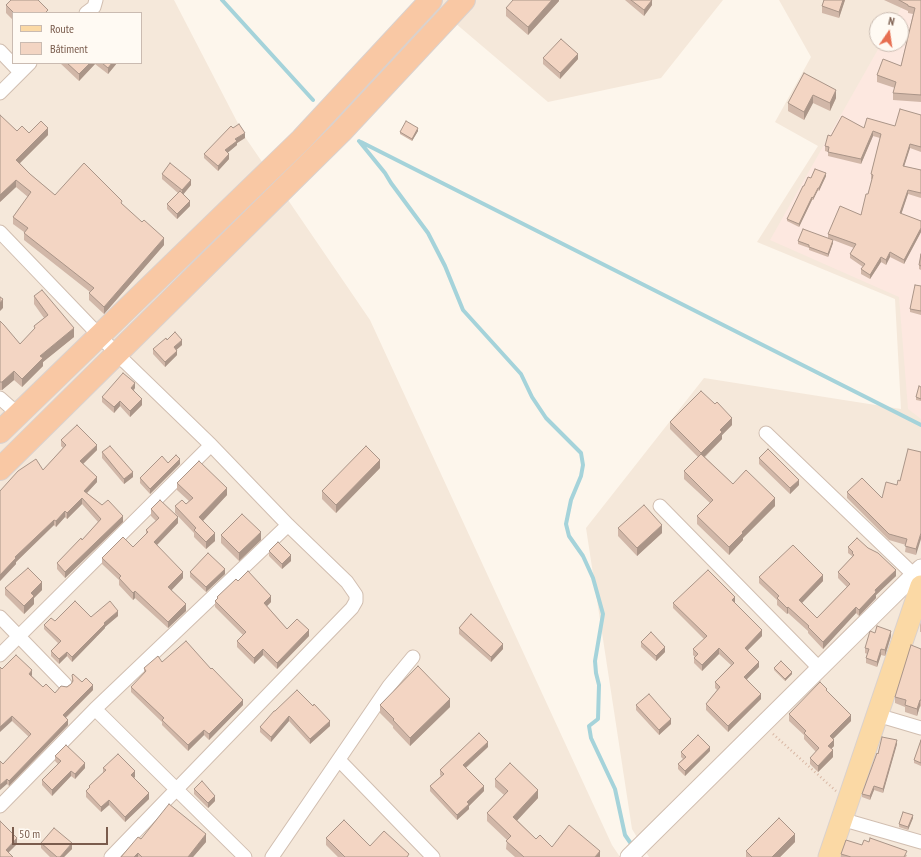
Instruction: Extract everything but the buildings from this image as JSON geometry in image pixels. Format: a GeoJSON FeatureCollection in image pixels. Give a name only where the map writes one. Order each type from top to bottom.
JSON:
{"type":"FeatureCollection","features":[{"type":"Feature","properties":{"kind":"highway"},"geometry":{"type":"LineString","coordinates":[[0,432],[302,139],[431,0]]}},
{"type":"Feature","properties":{"kind":"highway"},"geometry":{"type":"LineString","coordinates":[[0,468],[341,132],[464,0]]}},
{"type":"Feature","properties":{"kind":"main road"},"geometry":{"type":"LineString","coordinates":[[829,857],[877,715],[919,577]]}},
{"type":"Feature","properties":{"kind":"street"},"geometry":{"type":"LineString","coordinates":[[87,12],[94,7],[96,0]]}},
{"type":"Feature","properties":{"kind":"street"},"geometry":{"type":"LineString","coordinates":[[0,51],[12,59]]}},
{"type":"Feature","properties":{"kind":"street"},"geometry":{"type":"LineString","coordinates":[[0,93],[25,67]]}},
{"type":"Feature","properties":{"kind":"street"},"geometry":{"type":"LineString","coordinates":[[0,232],[117,354],[211,445],[288,525],[348,582],[356,594],[356,601],[347,614],[111,857]]}},
{"type":"Feature","properties":{"kind":"street"},"geometry":{"type":"LineString","coordinates":[[0,398],[18,414]]}},
{"type":"Feature","properties":{"kind":"street"},"geometry":{"type":"LineString","coordinates":[[629,857],[763,724],[919,577],[766,433]]}},
{"type":"Feature","properties":{"kind":"street"},"geometry":{"type":"LineString","coordinates":[[0,655],[211,445]]}},
{"type":"Feature","properties":{"kind":"street"},"geometry":{"type":"LineString","coordinates":[[660,506],[820,669]]}},
{"type":"Feature","properties":{"kind":"street"},"geometry":{"type":"LineString","coordinates":[[0,806],[95,709],[288,525]]}},
{"type":"Feature","properties":{"kind":"street"},"geometry":{"type":"LineString","coordinates":[[0,617],[65,684]]}},
{"type":"Feature","properties":{"kind":"street"},"geometry":{"type":"LineString","coordinates":[[272,857],[389,686],[413,657]]}},
{"type":"Feature","properties":{"kind":"street"},"geometry":{"type":"LineString","coordinates":[[95,709],[245,857]]}},
{"type":"Feature","properties":{"kind":"street"},"geometry":{"type":"LineString","coordinates":[[877,715],[921,728]]}},
{"type":"Feature","properties":{"kind":"street"},"geometry":{"type":"LineString","coordinates":[[339,760],[433,857]]}},
{"type":"Feature","properties":{"kind":"street"},"geometry":{"type":"LineString","coordinates":[[845,810],[921,842]]}},
{"type":"Feature","properties":{"kind":"path"},"geometry":{"type":"LineString","coordinates":[[763,724],[845,810]]}},
{"type":"Feature","properties":{"kind":"shaded area"},"geometry":{"type":"Polygon","coordinates":[[[0,0],[174,0],[245,137],[370,320],[612,845],[620,857],[0,857],[0,0]]]}},
{"type":"Feature","properties":{"kind":"shaded area"},"geometry":{"type":"Polygon","coordinates":[[[428,0],[723,0],[661,78],[548,102],[428,0]]]}},
{"type":"Feature","properties":{"kind":"shaded area"},"geometry":{"type":"Polygon","coordinates":[[[779,0],[921,0],[921,857],[649,857],[632,829],[586,528],[704,378],[901,409],[895,299],[757,242],[818,146],[775,122],[811,57],[779,0]]]}},
{"type":"Feature","properties":{"kind":"shaded area"},"geometry":{"type":"Polygon","coordinates":[[[906,0],[921,0],[921,419],[908,409],[899,297],[770,240],[876,52],[909,52],[909,12],[899,12],[906,0]]]}},
{"type":"Feature","properties":{"kind":"waterway"},"geometry":{"type":"LineString","coordinates":[[222,0],[313,100]]}},
{"type":"Feature","properties":{"kind":"waterway"},"geometry":{"type":"LineString","coordinates":[[359,141],[385,173],[428,233],[445,266],[463,310],[521,374],[532,397],[546,418],[581,453],[583,465],[581,476],[571,500],[566,524],[569,536],[583,556],[593,578],[603,614],[595,661],[599,685],[598,719],[589,726],[591,738],[615,789],[625,835],[634,848]]}},
{"type":"Feature","properties":{"kind":"waterway"},"geometry":{"type":"LineString","coordinates":[[361,142],[921,425]]}}]}
